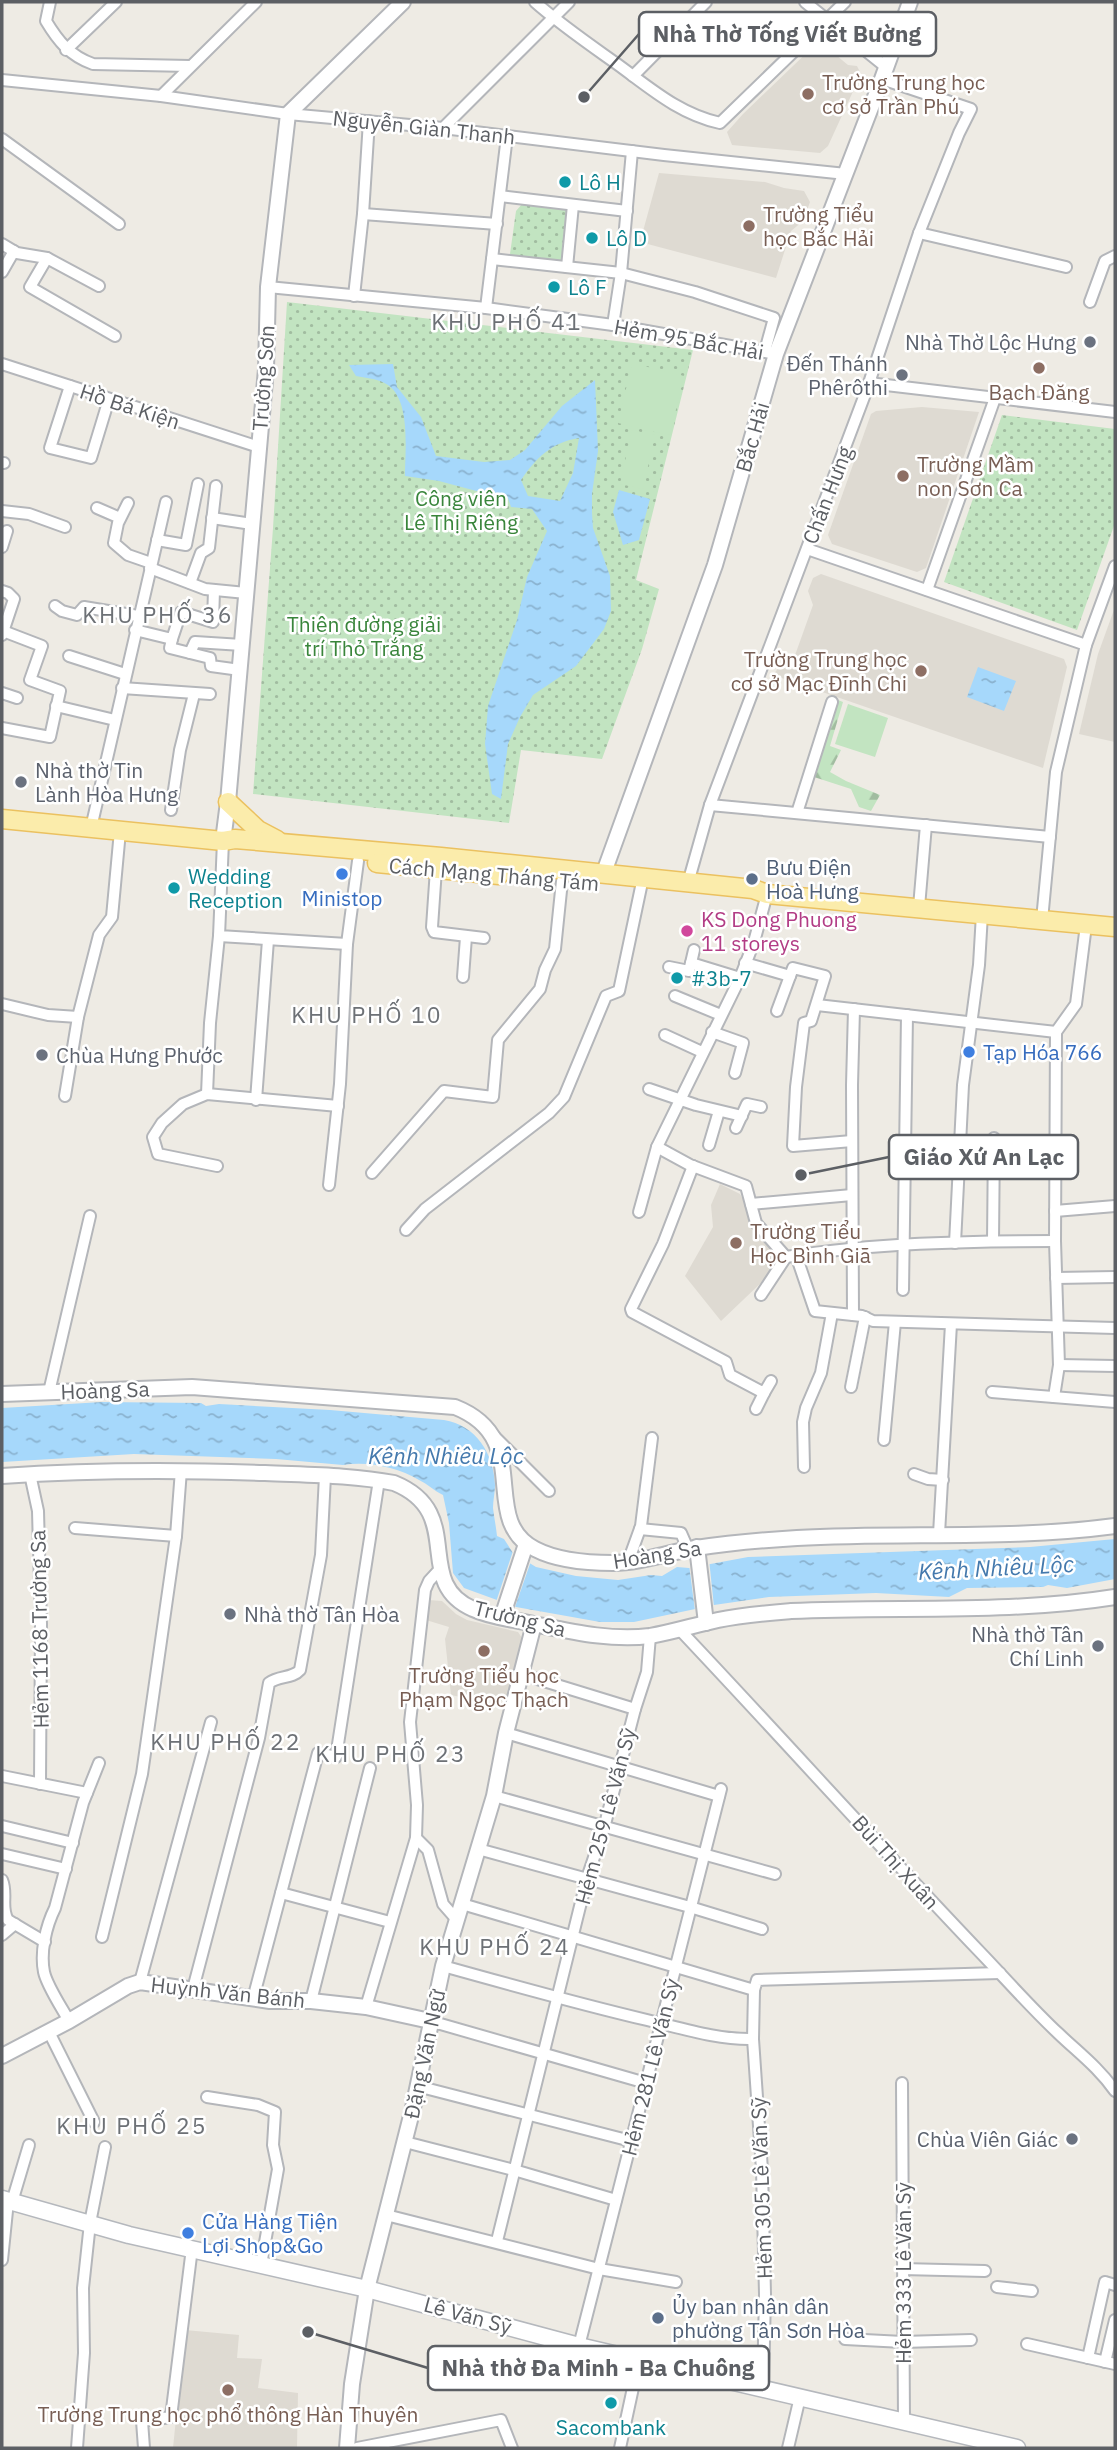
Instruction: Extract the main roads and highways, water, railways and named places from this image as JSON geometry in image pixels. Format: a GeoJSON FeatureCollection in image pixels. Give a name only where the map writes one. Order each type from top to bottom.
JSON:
{"type":"FeatureCollection","features":[{"type":"Feature","properties":{"kind":"main road"},"geometry":{"type":"LineString","coordinates":[[228,802],[258,830],[283,844]]}},
{"type":"Feature","properties":{"kind":"main road","name":"Cách Mạng Tháng Tám"},"geometry":{"type":"LineString","coordinates":[[2,820],[223,841],[235,839],[442,857],[753,889],[767,894],[1115,928]]}},
{"type":"Feature","properties":{"kind":"main road","name":"Cách Mạng Tháng Tám"},"geometry":{"type":"LineString","coordinates":[[223,841],[232,849],[436,869],[750,898],[767,894]]}},
{"type":"Feature","properties":{"kind":"main road","name":"Lê Văn Sỹ"},"geometry":{"type":"LineString","coordinates":[[7,2201],[129,2235],[367,2289],[579,2346],[1017,2448]]}},
{"type":"Feature","properties":{"kind":"water"},"geometry":{"type":"Polygon","coordinates":[[[393,364],[397,387],[421,417],[436,456],[484,462],[510,460],[525,450],[562,406],[595,380],[598,451],[592,494],[593,528],[610,576],[611,611],[604,629],[576,666],[533,695],[520,717],[508,744],[501,799],[492,794],[485,744],[488,706],[517,620],[527,577],[547,531],[532,509],[511,507],[508,498],[439,481],[405,476],[405,427],[395,392],[381,381],[356,376],[349,365],[393,364]],[[579,438],[561,443],[546,452],[521,480],[528,496],[560,501],[573,473],[579,438]]]}},
{"type":"Feature","properties":{"kind":"water"},"geometry":{"type":"Polygon","coordinates":[[[619,490],[650,499],[639,540],[623,545],[613,512],[619,490]]]}},
{"type":"Feature","properties":{"kind":"water"},"geometry":{"type":"Polygon","coordinates":[[[978,667],[1016,681],[1004,711],[967,697],[978,667]]]}},
{"type":"Feature","properties":{"kind":"water","name":"Kênh Nhiêu Lộc"},"geometry":{"type":"Polygon","coordinates":[[[102,1402],[201,1403],[206,1406],[219,1404],[330,1410],[455,1423],[474,1435],[491,1462],[495,1485],[493,1508],[497,1536],[504,1539],[513,1553],[536,1567],[576,1576],[618,1580],[662,1576],[677,1567],[689,1568],[748,1557],[1030,1547],[1115,1539],[1115,1579],[1067,1588],[1048,1585],[967,1588],[949,1597],[876,1593],[769,1597],[714,1605],[634,1622],[600,1622],[516,1607],[464,1588],[453,1573],[449,1523],[443,1495],[410,1475],[392,1468],[276,1459],[134,1454],[2,1462],[2,1408],[102,1402]]]}},
{"type":"Feature","properties":{"kind":"place","name":"Trường Trung học cơ sở Trần Phú"},"geometry":{"type":"Point","coordinates":[808,94]}},
{"type":"Feature","properties":{"kind":"place","name":"Nhà Thờ Tống Viết Bường"},"geometry":{"type":"Point","coordinates":[584,97]}},
{"type":"Feature","properties":{"kind":"place","name":"Lô H"},"geometry":{"type":"Point","coordinates":[565,182]}},
{"type":"Feature","properties":{"kind":"place","name":"Trường Tiểu học Bắc Hải"},"geometry":{"type":"Point","coordinates":[749,226]}},
{"type":"Feature","properties":{"kind":"place","name":"Lô D"},"geometry":{"type":"Point","coordinates":[592,238]}},
{"type":"Feature","properties":{"kind":"place","name":"Lô F"},"geometry":{"type":"Point","coordinates":[554,287]}},
{"type":"Feature","properties":{"kind":"place","name":"Nhà Thờ Lộc Hưng"},"geometry":{"type":"Point","coordinates":[1090,342]}},
{"type":"Feature","properties":{"kind":"place","name":"Bạch Đăng"},"geometry":{"type":"Point","coordinates":[1039,368]}},
{"type":"Feature","properties":{"kind":"place","name":"Đến Thánh Phêrôthi"},"geometry":{"type":"Point","coordinates":[902,375]}},
{"type":"Feature","properties":{"kind":"place","name":"Trường Mầm non Sơn Ca"},"geometry":{"type":"Point","coordinates":[903,476]}},
{"type":"Feature","properties":{"kind":"place","name":"Trường Trung học cơ sở Mạc Đĩnh Chi"},"geometry":{"type":"Point","coordinates":[921,671]}},
{"type":"Feature","properties":{"kind":"place","name":"Nhà thờ Tin Lành Hòa Hưng"},"geometry":{"type":"Point","coordinates":[21,782]}},
{"type":"Feature","properties":{"kind":"place","name":"Ministop"},"geometry":{"type":"Point","coordinates":[342,874]}},
{"type":"Feature","properties":{"kind":"place","name":"Bưu Điện Hoà Hưng"},"geometry":{"type":"Point","coordinates":[752,879]}},
{"type":"Feature","properties":{"kind":"place","name":"Wedding Reception"},"geometry":{"type":"Point","coordinates":[174,888]}},
{"type":"Feature","properties":{"kind":"place","name":"KS Dong Phuong 11 storeys"},"geometry":{"type":"Point","coordinates":[687,931]}},
{"type":"Feature","properties":{"kind":"place","name":"#3b-7"},"geometry":{"type":"Point","coordinates":[677,978]}},
{"type":"Feature","properties":{"kind":"place","name":"Tạp Hóa 766"},"geometry":{"type":"Point","coordinates":[969,1052]}},
{"type":"Feature","properties":{"kind":"place","name":"Chùa Hưng Phước"},"geometry":{"type":"Point","coordinates":[42,1055]}},
{"type":"Feature","properties":{"kind":"place","name":"Giáo Xứ An Lạc"},"geometry":{"type":"Point","coordinates":[801,1175]}},
{"type":"Feature","properties":{"kind":"place","name":"Trường Tiểu Học Bình Giã"},"geometry":{"type":"Point","coordinates":[736,1243]}},
{"type":"Feature","properties":{"kind":"place","name":"Nhà thờ Tân Hòa"},"geometry":{"type":"Point","coordinates":[230,1614]}},
{"type":"Feature","properties":{"kind":"place","name":"Nhà thờ Tân Chí Linh"},"geometry":{"type":"Point","coordinates":[1098,1646]}},
{"type":"Feature","properties":{"kind":"place","name":"Trường Tiểu học Phạm Ngọc Thạch"},"geometry":{"type":"Point","coordinates":[484,1651]}},
{"type":"Feature","properties":{"kind":"place","name":"Chùa Viên Giác"},"geometry":{"type":"Point","coordinates":[1072,2139]}},
{"type":"Feature","properties":{"kind":"place","name":"Cửa Hàng Tiện Lợi Shop&Go"},"geometry":{"type":"Point","coordinates":[188,2233]}},
{"type":"Feature","properties":{"kind":"place","name":"Ủy ban nhân dân phường Tân Sơn Hòa"},"geometry":{"type":"Point","coordinates":[658,2318]}},
{"type":"Feature","properties":{"kind":"place","name":"Nhà thờ Đa Minh - Ba Chuông"},"geometry":{"type":"Point","coordinates":[308,2332]}},
{"type":"Feature","properties":{"kind":"place","name":"Trường Trung học phổ thông Hàn Thuyên"},"geometry":{"type":"Point","coordinates":[228,2390]}},
{"type":"Feature","properties":{"kind":"place","name":"Sacombank"},"geometry":{"type":"Point","coordinates":[611,2403]}},
{"type":"Feature","properties":{"kind":"district","name":"KHU PHỐ 41"},"geometry":{"type":"Point","coordinates":[507,321]}},
{"type":"Feature","properties":{"kind":"district","name":"KHU PHỐ 36"},"geometry":{"type":"Point","coordinates":[158,614]}},
{"type":"Feature","properties":{"kind":"district","name":"KHU PHỐ 10"},"geometry":{"type":"Point","coordinates":[367,1014]}},
{"type":"Feature","properties":{"kind":"district","name":"KHU PHỐ 22"},"geometry":{"type":"Point","coordinates":[226,1741]}},
{"type":"Feature","properties":{"kind":"district","name":"KHU PHỐ 23"},"geometry":{"type":"Point","coordinates":[391,1753]}},
{"type":"Feature","properties":{"kind":"district","name":"KHU PHỐ 24"},"geometry":{"type":"Point","coordinates":[495,1946]}},
{"type":"Feature","properties":{"kind":"district","name":"KHU PHỐ 25"},"geometry":{"type":"Point","coordinates":[132,2125]}},
{"type":"Feature","properties":{"kind":"park label","name":"Công viên Lê Thị Riêng"},"geometry":{"type":"Point","coordinates":[461,510]}},
{"type":"Feature","properties":{"kind":"park label","name":"Thiên đường giải trí Thỏ Trắng"},"geometry":{"type":"Point","coordinates":[364,636]}}]}
